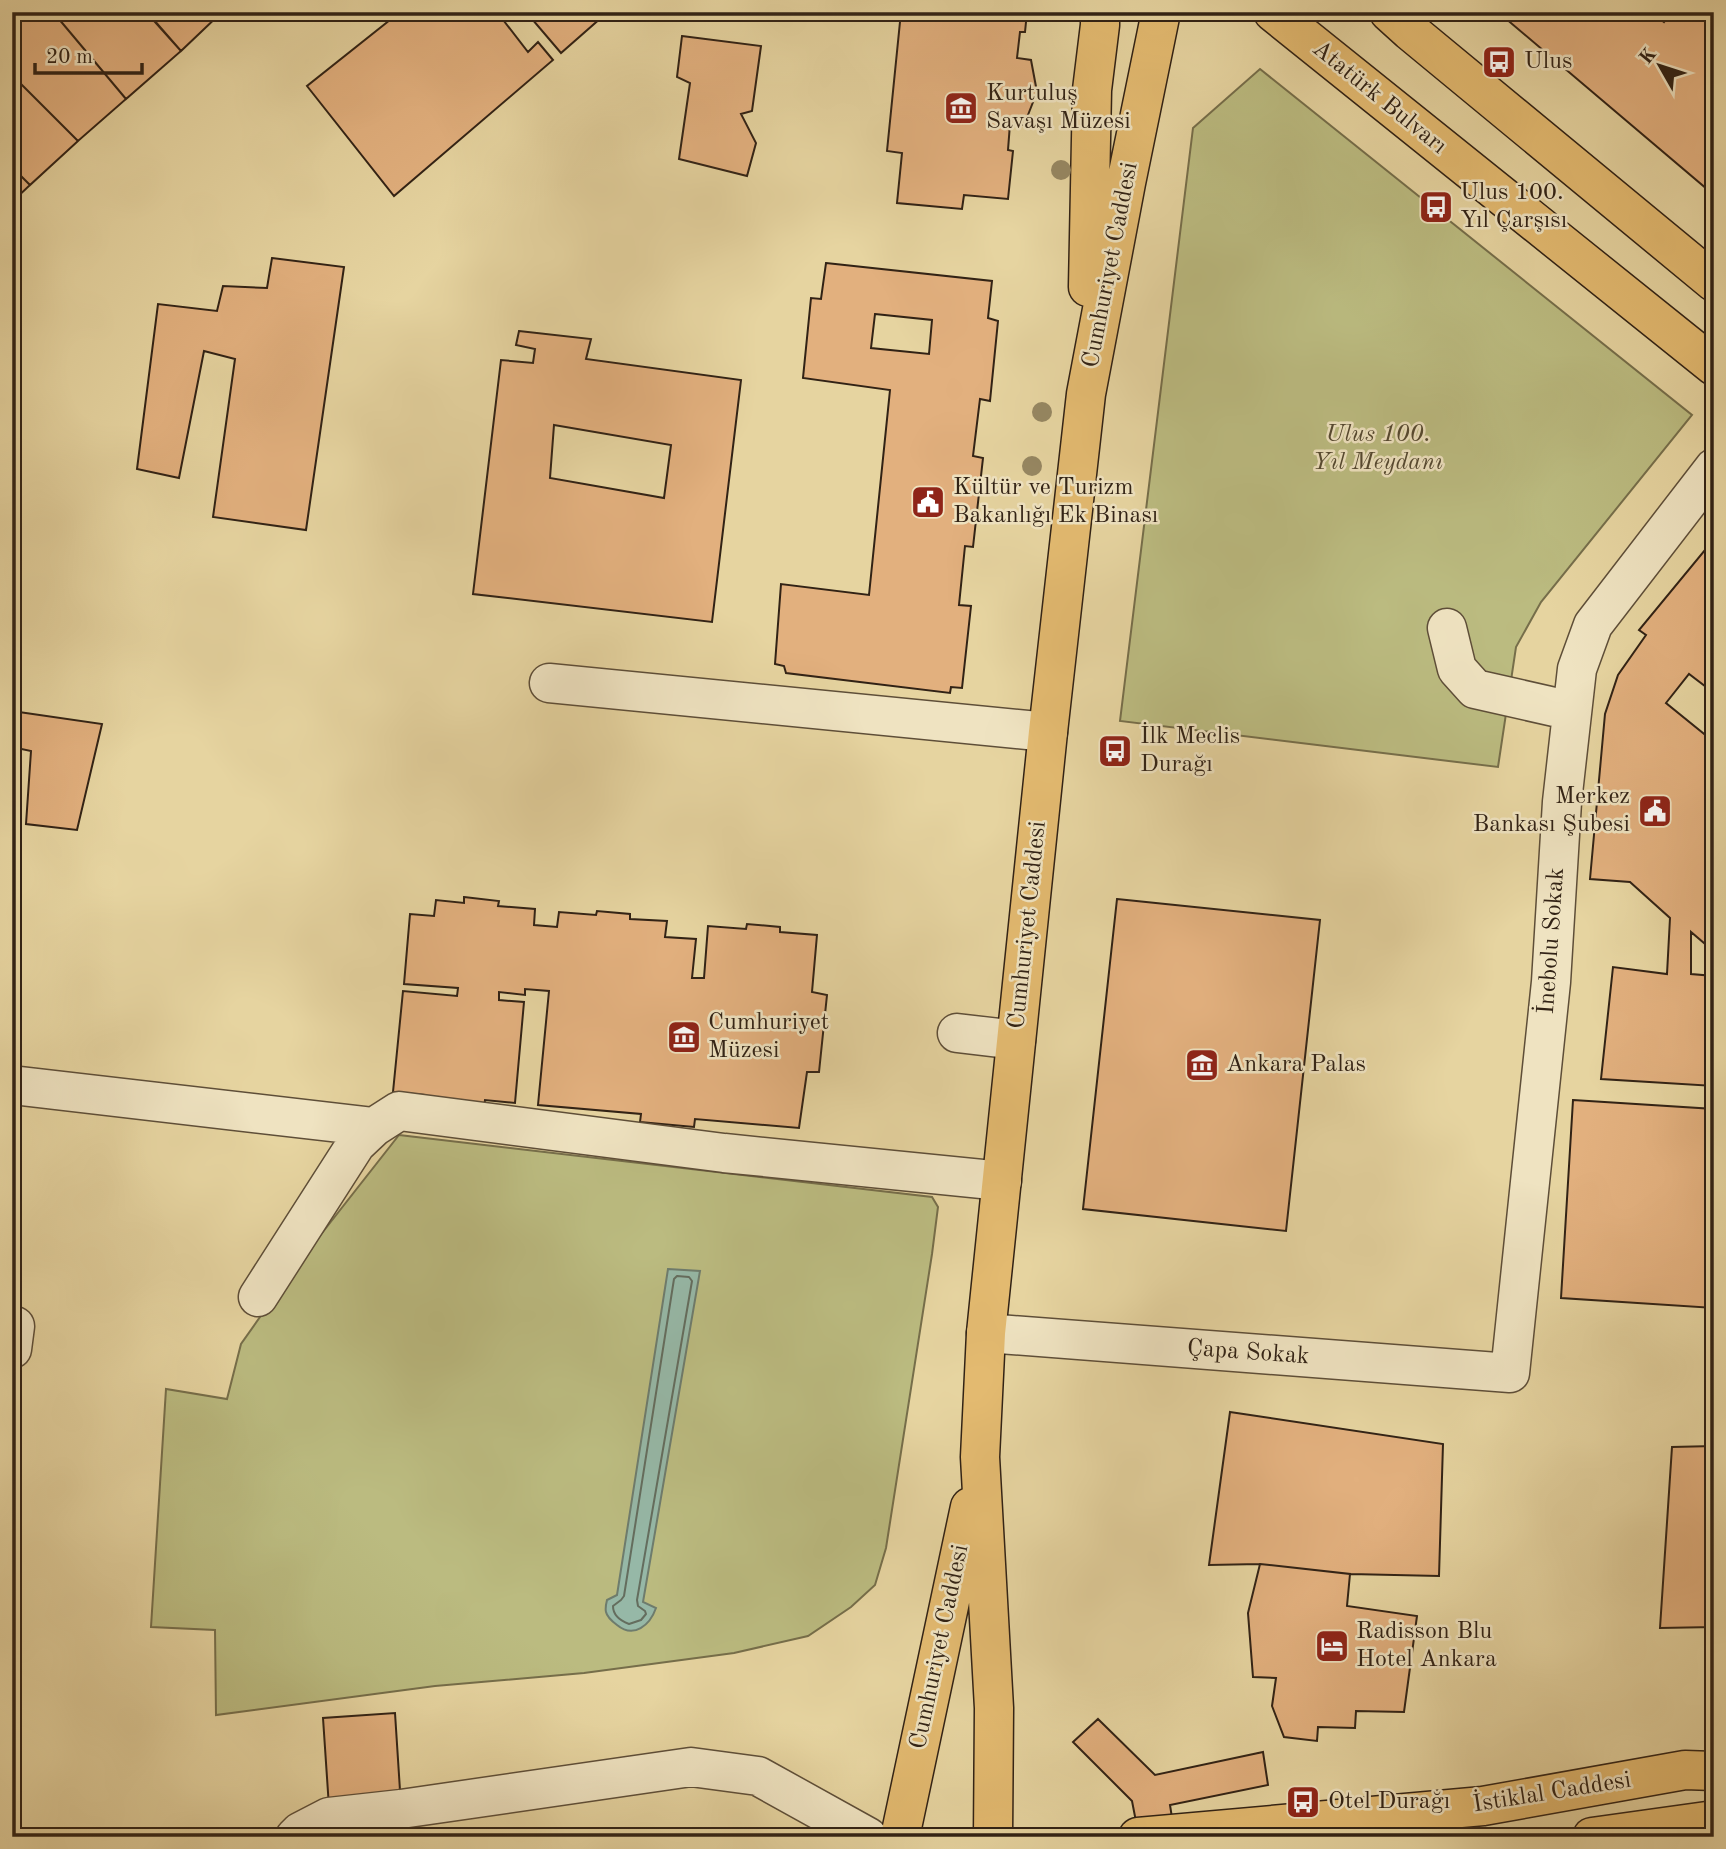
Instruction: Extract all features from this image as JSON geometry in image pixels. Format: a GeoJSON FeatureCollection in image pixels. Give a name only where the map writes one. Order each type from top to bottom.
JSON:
{"type":"FeatureCollection","features":[{"type":"Feature","properties":{"kind":"main road","name":"Cumhuriyet Caddesi"},"geometry":{"type":"LineString","coordinates":[[1086,394],[1092,90],[1100,12]]}},
{"type":"Feature","properties":{"kind":"main road","name":"Cumhuriyet Caddesi"},"geometry":{"type":"LineString","coordinates":[[992,1837],[994,1708],[980,1457],[986,1333],[1086,394],[1161,12]]}},
{"type":"Feature","properties":{"kind":"main road","name":"Atatürk Bulvarı"},"geometry":{"type":"LineString","coordinates":[[1273,12],[1714,366]]}},
{"type":"Feature","properties":{"kind":"main road"},"geometry":{"type":"LineString","coordinates":[[1389,12],[1714,282]]}},
{"type":"Feature","properties":{"kind":"main road","name":"Cumhuriyet Caddesi"},"geometry":{"type":"LineString","coordinates":[[900,1837],[980,1457]]}},
{"type":"Feature","properties":{"kind":"main road","name":"İstiklal Caddesi"},"geometry":{"type":"LineString","coordinates":[[1138,1837],[1483,1806],[1685,1770],[1714,1771]]}},
{"type":"Feature","properties":{"kind":"main road","name":"İstiklal Caddesi"},"geometry":{"type":"LineString","coordinates":[[1592,1837],[1714,1820]]}},
{"type":"Feature","properties":{"kind":"street","name":"İnebolu Sokak"},"geometry":{"type":"LineString","coordinates":[[1510,1373],[1551,982],[1562,802],[1577,669],[1593,625],[1714,468]]}},
{"type":"Feature","properties":{"kind":"street"},"geometry":{"type":"LineString","coordinates":[[1447,628],[1457,669],[1475,690],[1572,711]]}},
{"type":"Feature","properties":{"kind":"street"},"geometry":{"type":"LineString","coordinates":[[549,682],[1048,732]]}},
{"type":"Feature","properties":{"kind":"street"},"geometry":{"type":"LineString","coordinates":[[957,1033],[1016,1040]]}},
{"type":"Feature","properties":{"kind":"street"},"geometry":{"type":"LineString","coordinates":[[12,1085],[374,1127]]}},
{"type":"Feature","properties":{"kind":"street"},"geometry":{"type":"LineString","coordinates":[[258,1297],[356,1144],[374,1127],[399,1111],[724,1153],[1002,1181]]}},
{"type":"Feature","properties":{"kind":"street"},"geometry":{"type":"LineString","coordinates":[[12,1326],[15,1326],[12,1349]]}},
{"type":"Feature","properties":{"kind":"street","name":"Çapa Sokak"},"geometry":{"type":"LineString","coordinates":[[986,1333],[1510,1373]]}},
{"type":"Feature","properties":{"kind":"street"},"geometry":{"type":"LineString","coordinates":[[295,1837],[329,1817],[691,1767],[758,1776],[868,1837]]}},
{"type":"Feature","properties":{"kind":"green space","name":"Ulus 100. Yıl Meydanı"},"geometry":{"type":"Polygon","coordinates":[[[1260,69],[1692,415],[1541,602],[1516,647],[1498,767],[1120,721],[1193,128],[1260,69]]]}},
{"type":"Feature","properties":{"kind":"green space"},"geometry":{"type":"Polygon","coordinates":[[[399,1135],[932,1197],[938,1207],[932,1254],[886,1548],[875,1585],[851,1607],[808,1636],[734,1653],[584,1673],[435,1686],[216,1715],[215,1630],[151,1627],[166,1389],[227,1399],[241,1344],[293,1270],[399,1135]]]}},
{"type":"Feature","properties":{"kind":"water"},"geometry":{"type":"Polygon","coordinates":[[[668,1269],[700,1271],[643,1602],[656,1608],[646,1625],[629,1631],[610,1619],[606,1606],[607,1600],[617,1595],[668,1269]]]}},
{"type":"Feature","properties":{"kind":"building"},"geometry":{"type":"Polygon","coordinates":[[[14,12],[53,12],[126,99],[78,141],[12,75],[14,12]]]}},
{"type":"Feature","properties":{"kind":"building"},"geometry":{"type":"Polygon","coordinates":[[[53,12],[147,12],[181,51],[126,99],[53,12]]]}},
{"type":"Feature","properties":{"kind":"building"},"geometry":{"type":"Polygon","coordinates":[[[146,12],[222,12],[181,51],[146,12]]]}},
{"type":"Feature","properties":{"kind":"building"},"geometry":{"type":"Polygon","coordinates":[[[400,12],[497,12],[528,52],[538,42],[553,60],[394,196],[307,86],[400,12]]]}},
{"type":"Feature","properties":{"kind":"building"},"geometry":{"type":"Polygon","coordinates":[[[526,12],[602,12],[602,17],[561,53],[526,12]]]}},
{"type":"Feature","properties":{"kind":"building","name":"Kurtuluş Savaşı Müzesi"},"geometry":{"type":"Polygon","coordinates":[[[901,12],[1027,12],[1025,32],[1020,32],[1017,58],[1031,60],[1037,92],[1024,125],[1010,124],[1008,150],[1013,151],[1008,199],[964,195],[962,209],[897,203],[902,153],[887,151],[901,12]]]}},
{"type":"Feature","properties":{"kind":"building"},"geometry":{"type":"Polygon","coordinates":[[[1498,12],[1651,12],[1664,22],[1672,12],[1714,12],[1714,195],[1498,12]]]}},
{"type":"Feature","properties":{"kind":"building"},"geometry":{"type":"Polygon","coordinates":[[[682,36],[761,46],[752,111],[741,114],[756,143],[747,176],[679,159],[690,83],[677,77],[682,36]]]}},
{"type":"Feature","properties":{"kind":"building"},"geometry":{"type":"Polygon","coordinates":[[[12,75],[78,141],[30,185],[12,167],[12,75]]]}},
{"type":"Feature","properties":{"kind":"building"},"geometry":{"type":"Polygon","coordinates":[[[12,167],[30,185],[12,202],[12,167]]]}},
{"type":"Feature","properties":{"kind":"building"},"geometry":{"type":"Polygon","coordinates":[[[272,258],[344,267],[306,530],[213,517],[235,359],[204,351],[179,478],[137,469],[158,304],[217,311],[223,286],[267,288],[272,258]]]}},
{"type":"Feature","properties":{"kind":"building","name":"Kültür ve Turizm Bakanlığı Ek Binası"},"geometry":{"type":"Polygon","coordinates":[[[826,263],[992,281],[988,318],[998,321],[990,401],[980,399],[973,456],[983,458],[973,547],[965,546],[959,605],[971,606],[962,688],[951,687],[950,693],[786,673],[784,666],[775,664],[781,584],[869,595],[890,390],[803,378],[811,298],[821,299],[826,263]],[[875,314],[871,348],[929,354],[932,320],[875,314]]]}},
{"type":"Feature","properties":{"kind":"building"},"geometry":{"type":"Polygon","coordinates":[[[519,331],[591,339],[586,359],[741,380],[712,622],[473,594],[501,360],[533,363],[535,349],[516,345],[519,331]],[[554,425],[550,478],[664,498],[671,445],[554,425]]]}},
{"type":"Feature","properties":{"kind":"building","name":"Merkez Bankası Şubesi"},"geometry":{"type":"Polygon","coordinates":[[[1714,539],[1714,693],[1689,674],[1666,703],[1714,742],[1714,945],[1711,949],[1691,932],[1691,974],[1714,976],[1714,1086],[1601,1079],[1613,967],[1667,974],[1670,918],[1630,882],[1590,879],[1605,714],[1618,675],[1646,635],[1639,630],[1714,539]]]}},
{"type":"Feature","properties":{"kind":"building"},"geometry":{"type":"Polygon","coordinates":[[[12,711],[102,724],[77,830],[26,824],[31,751],[12,747],[12,711]]]}},
{"type":"Feature","properties":{"kind":"building","name":"Cumhuriyet Müzesi"},"geometry":{"type":"Polygon","coordinates":[[[464,897],[499,901],[498,906],[535,909],[534,925],[557,927],[559,912],[596,915],[597,911],[630,914],[630,919],[667,921],[665,937],[696,939],[692,978],[704,978],[708,926],[746,929],[747,924],[780,927],[780,932],[817,935],[812,992],[827,995],[819,1072],[807,1072],[799,1128],[695,1119],[694,1127],[640,1122],[641,1114],[538,1105],[549,991],[525,989],[525,995],[499,992],[499,1000],[524,1002],[515,1103],[485,1100],[484,1108],[423,1103],[424,1095],[393,1092],[403,991],[457,996],[458,988],[404,984],[410,914],[434,916],[436,900],[464,903],[464,897]]]}},
{"type":"Feature","properties":{"kind":"building","name":"Ankara Palas"},"geometry":{"type":"Polygon","coordinates":[[[1117,899],[1320,920],[1286,1231],[1083,1209],[1117,899]]]}},
{"type":"Feature","properties":{"kind":"building"},"geometry":{"type":"Polygon","coordinates":[[[1573,1100],[1714,1109],[1714,1308],[1561,1298],[1573,1100]]]}},
{"type":"Feature","properties":{"kind":"building"},"geometry":{"type":"Polygon","coordinates":[[[1230,1412],[1443,1444],[1439,1576],[1350,1574],[1260,1564],[1209,1565],[1230,1412]]]}},
{"type":"Feature","properties":{"kind":"building"},"geometry":{"type":"Polygon","coordinates":[[[1714,1446],[1714,1627],[1660,1628],[1672,1447],[1714,1446]]]}},
{"type":"Feature","properties":{"kind":"building","name":"Radisson Blu Hotel Ankara"},"geometry":{"type":"Polygon","coordinates":[[[1260,1564],[1350,1574],[1347,1606],[1417,1616],[1404,1712],[1356,1711],[1355,1728],[1318,1727],[1317,1741],[1284,1737],[1272,1706],[1276,1678],[1253,1677],[1248,1613],[1260,1564]]]}},
{"type":"Feature","properties":{"kind":"building"},"geometry":{"type":"Polygon","coordinates":[[[395,1713],[403,1837],[331,1837],[323,1718],[395,1713]]]}},
{"type":"Feature","properties":{"kind":"building"},"geometry":{"type":"Polygon","coordinates":[[[1098,1719],[1155,1775],[1263,1752],[1268,1785],[1170,1805],[1175,1837],[1139,1837],[1132,1801],[1073,1742],[1098,1719]]]}},
{"type":"Feature","properties":{"kind":"place","name":"Ulus"},"geometry":{"type":"Point","coordinates":[1499,62]}},
{"type":"Feature","properties":{"kind":"place","name":"Kurtuluş Savaşı Müzesi"},"geometry":{"type":"Point","coordinates":[961,108]}},
{"type":"Feature","properties":{"kind":"place","name":"Ulus 100. Yıl Çarşısı"},"geometry":{"type":"Point","coordinates":[1436,207]}},
{"type":"Feature","properties":{"kind":"place","name":"Kültür ve Turizm Bakanlığı Ek Binası"},"geometry":{"type":"Point","coordinates":[928,502]}},
{"type":"Feature","properties":{"kind":"place","name":"İlk Meclis Durağı"},"geometry":{"type":"Point","coordinates":[1115,751]}},
{"type":"Feature","properties":{"kind":"place","name":"Merkez Bankası Şubesi"},"geometry":{"type":"Point","coordinates":[1655,811]}},
{"type":"Feature","properties":{"kind":"place","name":"Cumhuriyet Müzesi"},"geometry":{"type":"Point","coordinates":[684,1037]}},
{"type":"Feature","properties":{"kind":"place","name":"Ankara Palas"},"geometry":{"type":"Point","coordinates":[1202,1065]}},
{"type":"Feature","properties":{"kind":"place","name":"Radisson Blu Hotel Ankara"},"geometry":{"type":"Point","coordinates":[1332,1646]}},
{"type":"Feature","properties":{"kind":"place","name":"Otel Durağı"},"geometry":{"type":"Point","coordinates":[1303,1802]}}]}
